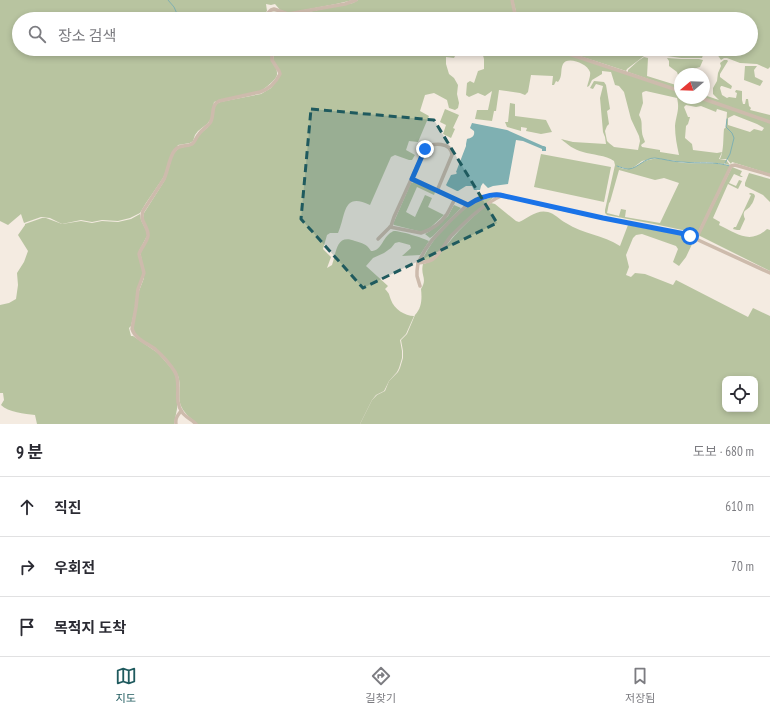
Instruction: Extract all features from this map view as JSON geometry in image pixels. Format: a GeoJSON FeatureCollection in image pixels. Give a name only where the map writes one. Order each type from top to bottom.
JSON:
{"type":"FeatureCollection","features":[{"type":"Feature","properties":{"kind":"street"},"geometry":{"type":"LineString","coordinates":[[298,12],[356,0]]}},
{"type":"Feature","properties":{"kind":"street"},"geometry":{"type":"LineString","coordinates":[[512,0],[515,12]]}},
{"type":"Feature","properties":{"kind":"street"},"geometry":{"type":"LineString","coordinates":[[269,12],[274,9],[282,12]]}},
{"type":"Feature","properties":{"kind":"street"},"geometry":{"type":"LineString","coordinates":[[196,424],[181,411],[178,402],[178,382],[175,372],[156,350],[133,333],[132,329],[137,295],[144,273],[139,254],[148,235],[148,231],[141,215],[167,174],[172,154],[178,147],[191,144],[198,134],[210,123],[213,117],[216,102],[260,92],[274,82],[280,74],[272,60],[272,56]]}},
{"type":"Feature","properties":{"kind":"street"},"geometry":{"type":"LineString","coordinates":[[575,56],[674,89]]}},
{"type":"Feature","properties":{"kind":"street"},"geometry":{"type":"LineString","coordinates":[[710,101],[770,122]]}},
{"type":"Feature","properties":{"kind":"street"},"geometry":{"type":"LineString","coordinates":[[378,239],[390,227],[425,149],[428,146],[437,144],[446,146],[451,150],[452,155],[437,191]]}},
{"type":"Feature","properties":{"kind":"street"},"geometry":{"type":"LineString","coordinates":[[696,239],[731,166],[735,165],[770,175]]}},
{"type":"Feature","properties":{"kind":"street"},"geometry":{"type":"LineString","coordinates":[[412,179],[468,205]]}},
{"type":"Feature","properties":{"kind":"street"},"geometry":{"type":"LineString","coordinates":[[420,286],[417,276],[418,263],[432,240],[468,205],[495,194],[685,234],[770,273]]}},
{"type":"Feature","properties":{"kind":"street"},"geometry":{"type":"LineString","coordinates":[[418,263],[428,261],[435,257],[450,237],[474,214],[482,207],[503,195]]}},
{"type":"Feature","properties":{"kind":"street"},"geometry":{"type":"LineString","coordinates":[[390,227],[421,233],[426,232],[442,220],[447,214],[454,199]]}},
{"type":"Feature","properties":{"kind":"street"},"geometry":{"type":"LineString","coordinates":[[176,424],[177,417],[181,411]]}},
{"type":"Feature","properties":{"kind":"highlighted area"},"geometry":{"type":"Polygon","coordinates":[[[311,109],[434,120],[497,223],[363,288],[301,219],[311,109]]]}},
{"type":"Feature","properties":{"kind":"green space"},"geometry":{"type":"Polygon","coordinates":[[[0,0],[353,0],[293,12],[281,11],[275,4],[266,4],[266,12],[12,12],[12,56],[272,56],[277,75],[273,81],[261,91],[214,102],[211,119],[198,131],[193,141],[178,145],[163,178],[140,213],[130,218],[118,221],[102,220],[92,222],[81,220],[62,224],[50,218],[41,217],[24,223],[21,214],[8,225],[0,221],[0,0]]]}},
{"type":"Feature","properties":{"kind":"green space"},"geometry":{"type":"Polygon","coordinates":[[[358,0],[511,0],[514,12],[308,12],[353,3],[358,0]]]}},
{"type":"Feature","properties":{"kind":"green space"},"geometry":{"type":"Polygon","coordinates":[[[513,0],[770,0],[770,67],[768,69],[757,64],[740,63],[727,58],[721,60],[718,56],[758,56],[758,12],[516,12],[513,0]]]}},
{"type":"Feature","properties":{"kind":"green space"},"geometry":{"type":"Polygon","coordinates":[[[274,56],[455,56],[454,58],[446,57],[446,64],[449,74],[454,78],[458,85],[458,108],[455,110],[449,108],[447,100],[434,93],[425,95],[420,111],[429,116],[418,142],[409,141],[406,150],[415,155],[412,160],[395,155],[391,157],[370,205],[361,201],[354,201],[350,203],[346,207],[338,233],[330,233],[327,235],[323,249],[331,257],[327,268],[332,265],[336,249],[344,240],[349,239],[362,243],[371,251],[377,249],[387,236],[394,231],[402,232],[429,241],[420,255],[402,256],[411,248],[410,245],[399,242],[395,243],[384,253],[373,258],[366,266],[388,286],[385,289],[389,293],[392,303],[397,309],[414,316],[406,334],[400,340],[402,358],[397,372],[389,381],[384,391],[376,395],[372,400],[360,424],[197,424],[185,412],[180,404],[179,378],[173,368],[163,357],[134,333],[133,327],[139,291],[144,278],[141,252],[148,238],[143,219],[144,213],[165,180],[173,154],[179,148],[189,146],[208,127],[215,105],[220,102],[261,94],[271,88],[280,76],[274,56]]]}},
{"type":"Feature","properties":{"kind":"green space"},"geometry":{"type":"Polygon","coordinates":[[[483,56],[576,57],[674,90],[674,97],[646,91],[642,93],[643,103],[639,115],[645,142],[641,145],[642,147],[679,155],[675,130],[678,104],[710,104],[710,102],[770,123],[770,174],[732,162],[731,164],[727,159],[720,159],[722,152],[719,159],[726,160],[730,165],[725,164],[726,161],[724,164],[684,162],[654,158],[642,161],[632,168],[635,167],[643,162],[653,159],[684,163],[730,166],[697,234],[695,235],[687,231],[607,215],[605,210],[615,165],[614,161],[607,157],[577,150],[561,139],[573,142],[606,144],[603,132],[600,98],[603,86],[596,84],[593,89],[590,88],[594,81],[604,82],[606,85],[610,109],[607,111],[609,124],[605,131],[607,141],[614,147],[638,150],[640,141],[639,136],[631,119],[624,92],[619,86],[615,85],[611,72],[602,71],[602,74],[592,80],[587,87],[590,72],[581,63],[573,61],[568,61],[563,64],[560,80],[558,82],[556,81],[554,85],[552,85],[553,76],[531,75],[528,92],[525,95],[499,90],[496,111],[494,111],[492,121],[475,119],[477,110],[488,110],[492,91],[485,96],[478,93],[469,97],[466,95],[467,83],[470,81],[474,83],[478,71],[484,69],[483,56]],[[686,105],[684,107],[688,117],[690,117],[686,126],[685,138],[692,144],[693,150],[717,153],[722,152],[723,148],[727,112],[717,109],[716,112],[701,106],[696,107],[686,105]],[[734,115],[728,118],[728,125],[750,132],[754,129],[762,131],[764,128],[734,115]],[[619,170],[607,213],[619,216],[621,209],[626,210],[625,217],[660,223],[679,183],[664,178],[655,180],[619,170]]]}},
{"type":"Feature","properties":{"kind":"green space"},"geometry":{"type":"Polygon","coordinates":[[[580,56],[644,56],[626,71],[580,56]]]}},
{"type":"Feature","properties":{"kind":"green space"},"geometry":{"type":"Polygon","coordinates":[[[667,56],[703,56],[702,58],[667,56]]]}},
{"type":"Feature","properties":{"kind":"green space"},"geometry":{"type":"Polygon","coordinates":[[[644,57],[648,58],[647,76],[674,84],[674,88],[628,72],[628,70],[644,57]]]}},
{"type":"Feature","properties":{"kind":"green space"},"geometry":{"type":"Polygon","coordinates":[[[667,58],[703,60],[700,67],[674,68],[674,70],[669,66],[669,61],[667,58]]]}},
{"type":"Feature","properties":{"kind":"green space"},"geometry":{"type":"Polygon","coordinates":[[[724,60],[728,61],[720,74],[720,77],[732,86],[731,89],[721,86],[720,88],[722,95],[727,98],[736,98],[736,90],[742,91],[743,104],[745,104],[746,99],[748,99],[749,106],[751,108],[750,110],[770,115],[770,121],[710,100],[710,97],[719,100],[713,94],[713,88],[717,81],[721,66],[720,63],[724,60]]]}},
{"type":"Feature","properties":{"kind":"green space"},"geometry":{"type":"Polygon","coordinates":[[[745,66],[757,66],[754,70],[755,77],[763,81],[760,86],[744,80],[745,66]]]}},
{"type":"Feature","properties":{"kind":"green space"},"geometry":{"type":"Polygon","coordinates":[[[510,103],[515,104],[515,116],[546,120],[552,132],[541,134],[526,131],[527,128],[521,127],[521,131],[507,127],[505,122],[508,122],[510,103]]]}},
{"type":"Feature","properties":{"kind":"green space"},"geometry":{"type":"Polygon","coordinates":[[[445,109],[459,115],[453,128],[455,129],[451,138],[443,134],[446,125],[440,122],[445,109]]]}},
{"type":"Feature","properties":{"kind":"green space"},"geometry":{"type":"Polygon","coordinates":[[[541,154],[611,167],[604,202],[534,187],[541,154]]]}},
{"type":"Feature","properties":{"kind":"green space"},"geometry":{"type":"Polygon","coordinates":[[[732,167],[742,171],[740,175],[743,177],[734,174],[729,183],[736,186],[739,180],[742,181],[738,189],[728,184],[713,218],[720,222],[719,225],[743,236],[755,236],[761,234],[767,229],[770,230],[770,271],[699,235],[732,167]]]}},
{"type":"Feature","properties":{"kind":"green space"},"geometry":{"type":"Polygon","coordinates":[[[749,173],[770,179],[770,202],[763,195],[745,186],[749,173]]]}},
{"type":"Feature","properties":{"kind":"green space"},"geometry":{"type":"Polygon","coordinates":[[[414,182],[435,192],[434,195],[417,187],[406,212],[415,217],[425,195],[432,198],[428,207],[444,215],[431,227],[422,232],[393,224],[411,183],[414,182]]]}},
{"type":"Feature","properties":{"kind":"green space"},"geometry":{"type":"Polygon","coordinates":[[[749,194],[754,194],[755,196],[750,207],[744,212],[745,219],[740,230],[733,229],[736,227],[751,195],[749,194]]]}},
{"type":"Feature","properties":{"kind":"green space"},"geometry":{"type":"Polygon","coordinates":[[[492,197],[493,198],[471,216],[433,257],[429,260],[423,260],[436,237],[459,213],[469,206],[492,197]]]}},
{"type":"Feature","properties":{"kind":"green space"},"geometry":{"type":"Polygon","coordinates":[[[491,203],[495,204],[519,222],[536,213],[544,211],[555,215],[573,227],[607,239],[620,246],[628,225],[686,236],[694,240],[686,257],[679,266],[673,262],[678,249],[676,246],[642,234],[636,235],[633,238],[626,255],[629,267],[626,275],[631,277],[635,273],[645,274],[673,285],[676,280],[748,317],[753,308],[770,316],[770,424],[360,424],[372,400],[377,395],[385,391],[389,381],[400,368],[403,358],[401,340],[407,334],[421,303],[421,289],[424,282],[422,271],[423,264],[436,258],[464,225],[491,203]]]}},
{"type":"Feature","properties":{"kind":"green space"},"geometry":{"type":"Polygon","coordinates":[[[454,205],[461,208],[433,236],[430,238],[425,234],[448,216],[454,205]]]}},
{"type":"Feature","properties":{"kind":"green space"},"geometry":{"type":"Polygon","coordinates":[[[140,214],[141,220],[147,232],[147,236],[139,251],[143,272],[131,326],[129,328],[131,336],[158,353],[172,369],[177,378],[177,409],[174,424],[37,424],[35,415],[17,412],[1,405],[4,400],[3,393],[0,393],[0,305],[9,303],[16,299],[18,285],[17,273],[24,262],[28,251],[18,235],[25,224],[42,218],[62,224],[81,221],[92,223],[102,221],[118,222],[131,219],[140,214]]]}},
{"type":"Feature","properties":{"kind":"water"},"geometry":{"type":"Polygon","coordinates":[[[472,123],[507,130],[546,147],[546,151],[542,151],[542,149],[523,141],[516,140],[508,184],[488,188],[483,183],[480,190],[474,190],[472,186],[466,186],[457,191],[446,185],[451,175],[457,173],[456,172],[466,146],[467,139],[474,135],[474,131],[470,128],[472,123]]]}},
{"type":"Feature","properties":{"kind":"waterway"},"geometry":{"type":"LineString","coordinates":[[168,0],[176,12]]}},
{"type":"Feature","properties":{"kind":"waterway"},"geometry":{"type":"LineString","coordinates":[[725,163],[730,154],[734,138],[732,133],[726,127],[727,119]]}},
{"type":"Feature","properties":{"kind":"waterway"},"geometry":{"type":"LineString","coordinates":[[617,166],[629,169],[651,158],[676,162],[730,166]]}},
{"type":"Feature","properties":{"kind":"route"},"geometry":{"type":"LineString","coordinates":[[425,149],[412,179],[468,205],[495,194],[690,236]]}}]}
